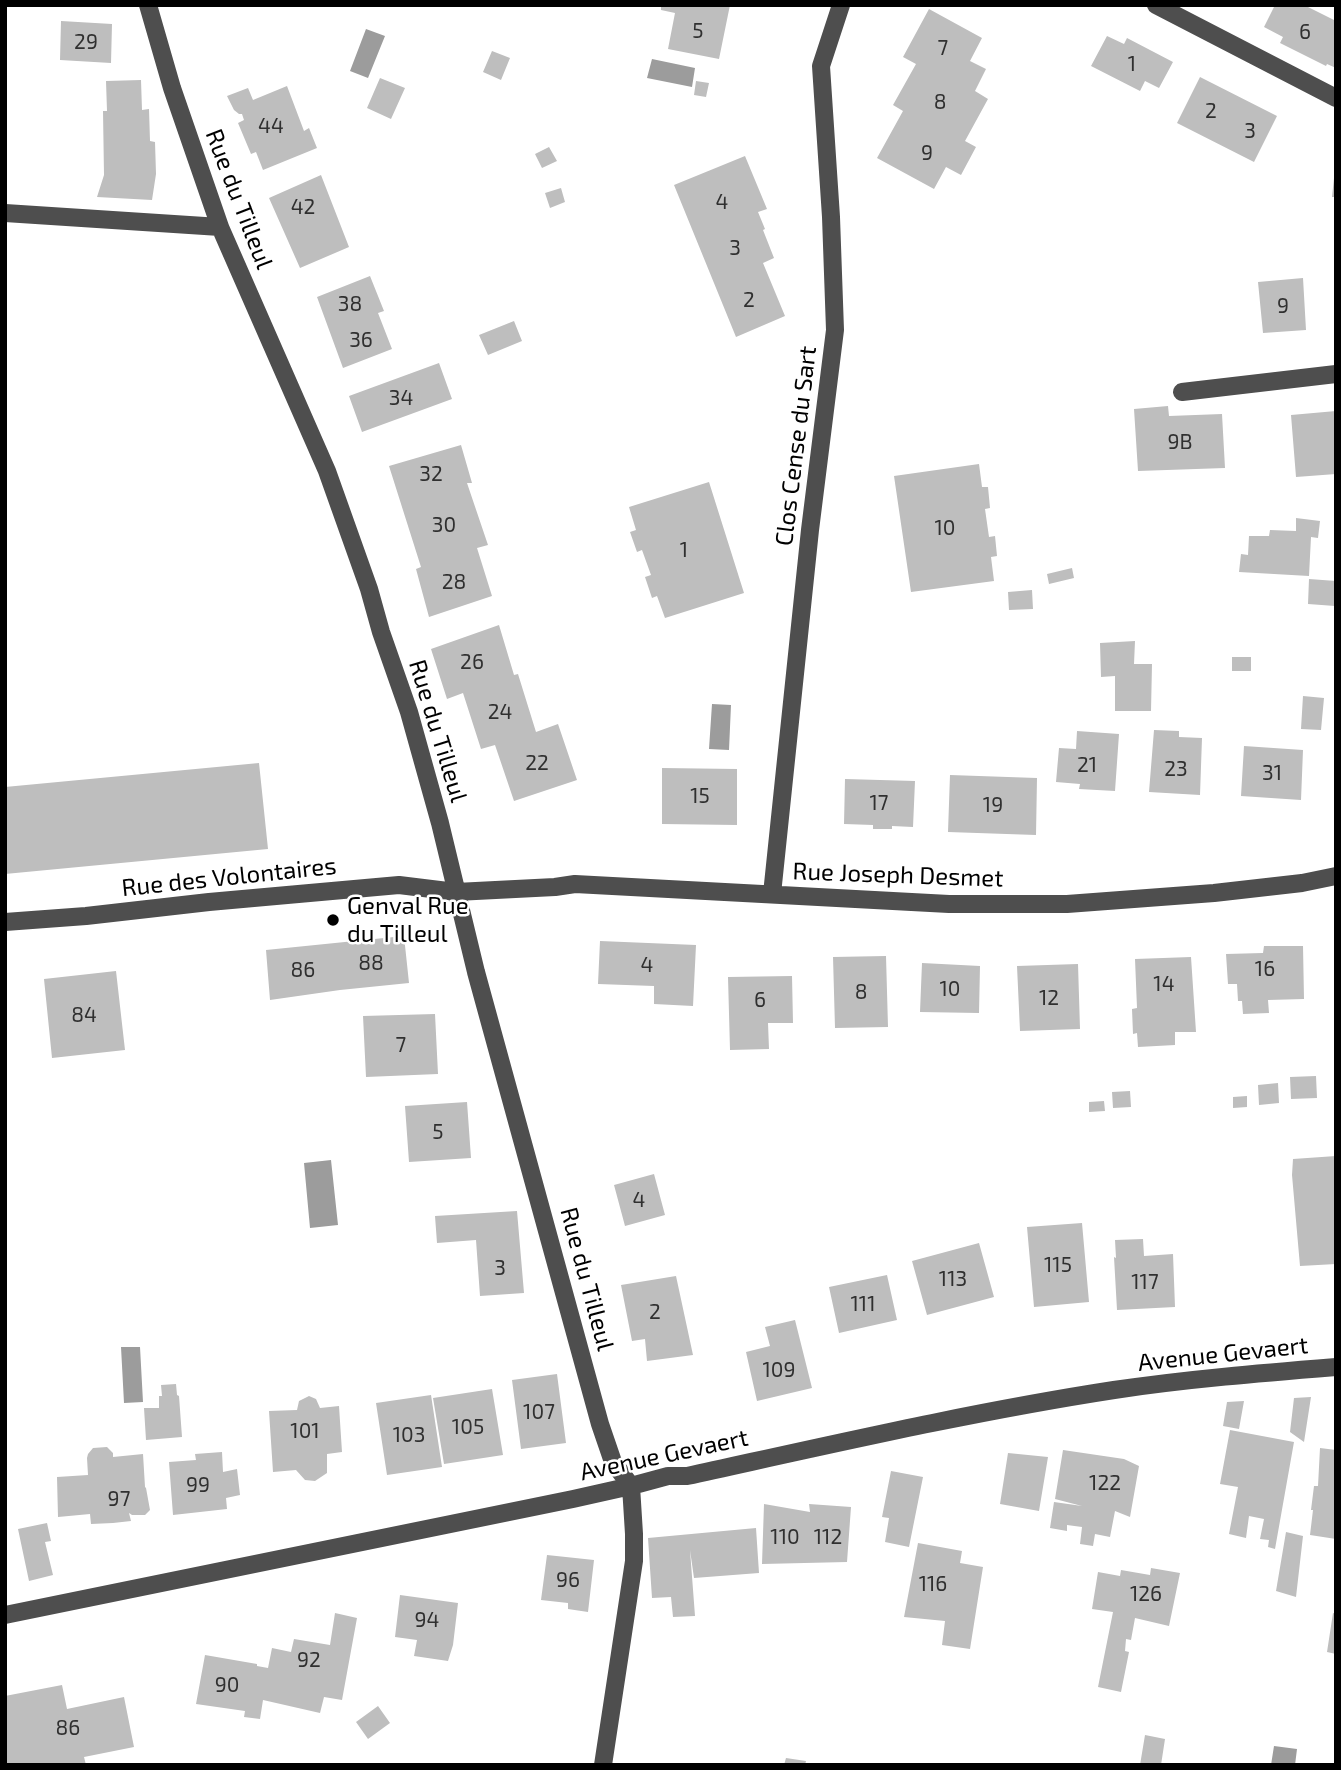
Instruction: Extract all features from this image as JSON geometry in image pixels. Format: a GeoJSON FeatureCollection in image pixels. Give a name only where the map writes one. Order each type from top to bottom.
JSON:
{"type":"FeatureCollection","features":[{"type":"Feature","properties":{"kind":"street","name":"Rue du Tilleul"},"geometry":{"type":"LineString","coordinates":[[148,5],[172,88],[220,227],[327,471],[369,589],[409,712],[440,823],[480,985],[600,1424],[612,1462],[631,1486]]}},
{"type":"Feature","properties":{"kind":"street","name":"Clos Cense du Sart"},"geometry":{"type":"LineString","coordinates":[[772,894],[810,530],[835,330],[821,66],[841,5]]}},
{"type":"Feature","properties":{"kind":"street"},"geometry":{"type":"LineString","coordinates":[[1156,5],[1336,98]]}},
{"type":"Feature","properties":{"kind":"street"},"geometry":{"type":"LineString","coordinates":[[5,213],[220,227]]}},
{"type":"Feature","properties":{"kind":"street"},"geometry":{"type":"LineString","coordinates":[[1182,392],[1336,374]]}},
{"type":"Feature","properties":{"kind":"street","name":"Rue Joseph Desmet"},"geometry":{"type":"LineString","coordinates":[[456,892],[575,884],[949,904],[1067,904],[1214,893],[1302,883],[1336,876]]}},
{"type":"Feature","properties":{"kind":"street","name":"Rue des Volontaires"},"geometry":{"type":"LineString","coordinates":[[5,922],[399,885],[456,892]]}},
{"type":"Feature","properties":{"kind":"street","name":"Avenue Gevaert"},"geometry":{"type":"LineString","coordinates":[[5,1615],[631,1486],[668,1476],[687,1476],[991,1412],[1114,1390],[1219,1377],[1336,1367]]}},
{"type":"Feature","properties":{"kind":"street"},"geometry":{"type":"LineString","coordinates":[[603,1765],[634,1562],[631,1486]]}},
{"type":"Feature","properties":{"kind":"shaded area"},"geometry":{"type":"Polygon","coordinates":[[[366,29],[385,36],[368,78],[350,71],[366,29]]]}},
{"type":"Feature","properties":{"kind":"shaded area"},"geometry":{"type":"Polygon","coordinates":[[[652,59],[695,68],[692,87],[647,78],[652,59]]]}},
{"type":"Feature","properties":{"kind":"shaded area"},"geometry":{"type":"Polygon","coordinates":[[[712,704],[731,705],[729,750],[709,749],[712,704]]]}},
{"type":"Feature","properties":{"kind":"shaded area"},"geometry":{"type":"Polygon","coordinates":[[[331,1160],[338,1225],[310,1228],[304,1163],[331,1160]]]}},
{"type":"Feature","properties":{"kind":"shaded area"},"geometry":{"type":"Polygon","coordinates":[[[121,1347],[140,1347],[143,1402],[124,1403],[121,1347]]]}},
{"type":"Feature","properties":{"kind":"shaded area"},"geometry":{"type":"Polygon","coordinates":[[[1274,1746],[1297,1749],[1295,1765],[1271,1765],[1274,1746]]]}},
{"type":"Feature","properties":{"kind":"building"},"geometry":{"type":"Polygon","coordinates":[[[661,5],[730,5],[719,59],[668,49],[675,13],[661,10],[661,5]]]}},
{"type":"Feature","properties":{"kind":"building"},"geometry":{"type":"Polygon","coordinates":[[[1275,5],[1304,5],[1336,21],[1336,68],[1327,64],[1326,66],[1280,43],[1283,37],[1264,27],[1275,5]]]}},
{"type":"Feature","properties":{"kind":"building"},"geometry":{"type":"Polygon","coordinates":[[[929,9],[982,38],[970,61],[986,69],[975,91],[988,99],[965,141],[976,147],[961,175],[946,167],[934,189],[877,158],[903,111],[893,105],[916,64],[903,57],[929,9]]]}},
{"type":"Feature","properties":{"kind":"building"},"geometry":{"type":"Polygon","coordinates":[[[61,21],[112,24],[111,63],[60,60],[61,21]]]}},
{"type":"Feature","properties":{"kind":"building"},"geometry":{"type":"Polygon","coordinates":[[[1107,36],[1124,44],[1127,38],[1173,62],[1159,88],[1145,81],[1140,91],[1091,66],[1107,36]]]}},
{"type":"Feature","properties":{"kind":"building"},"geometry":{"type":"Polygon","coordinates":[[[492,51],[510,58],[501,80],[483,72],[492,51]]]}},
{"type":"Feature","properties":{"kind":"building"},"geometry":{"type":"Polygon","coordinates":[[[1200,77],[1277,116],[1254,162],[1177,123],[1200,77]]]}},
{"type":"Feature","properties":{"kind":"building"},"geometry":{"type":"Polygon","coordinates":[[[380,78],[405,88],[391,119],[367,108],[380,78]]]}},
{"type":"Feature","properties":{"kind":"building"},"geometry":{"type":"Polygon","coordinates":[[[141,80],[142,110],[149,109],[150,141],[155,142],[156,174],[152,200],[97,197],[104,175],[103,111],[107,111],[106,81],[141,80]]]}},
{"type":"Feature","properties":{"kind":"building"},"geometry":{"type":"Polygon","coordinates":[[[696,81],[709,83],[706,97],[694,95],[696,81]]]}},
{"type":"Feature","properties":{"kind":"building"},"geometry":{"type":"Polygon","coordinates":[[[287,86],[304,131],[309,128],[317,148],[263,170],[256,152],[251,154],[238,123],[244,120],[242,114],[234,110],[227,96],[248,88],[253,100],[287,86]]]}},
{"type":"Feature","properties":{"kind":"building"},"geometry":{"type":"Polygon","coordinates":[[[549,147],[557,161],[542,168],[535,154],[549,147]]]}},
{"type":"Feature","properties":{"kind":"building"},"geometry":{"type":"Polygon","coordinates":[[[745,156],[767,209],[758,212],[774,258],[763,263],[785,316],[736,337],[674,185],[745,156]]]}},
{"type":"Feature","properties":{"kind":"building"},"geometry":{"type":"Polygon","coordinates":[[[321,175],[349,247],[300,268],[269,198],[321,175]]]}},
{"type":"Feature","properties":{"kind":"building"},"geometry":{"type":"Polygon","coordinates":[[[1334,178],[1336,197],[1332,197],[1334,178]]]}},
{"type":"Feature","properties":{"kind":"building"},"geometry":{"type":"Polygon","coordinates":[[[561,188],[565,202],[550,208],[545,193],[561,188]]]}},
{"type":"Feature","properties":{"kind":"building"},"geometry":{"type":"Polygon","coordinates":[[[370,276],[384,311],[378,313],[392,349],[343,368],[317,297],[370,276]]]}},
{"type":"Feature","properties":{"kind":"building"},"geometry":{"type":"Polygon","coordinates":[[[1303,278],[1306,330],[1263,333],[1258,282],[1303,278]]]}},
{"type":"Feature","properties":{"kind":"building"},"geometry":{"type":"Polygon","coordinates":[[[514,321],[522,341],[488,355],[479,335],[514,321]]]}},
{"type":"Feature","properties":{"kind":"building"},"geometry":{"type":"Polygon","coordinates":[[[439,363],[452,399],[362,432],[349,396],[439,363]]]}},
{"type":"Feature","properties":{"kind":"building"},"geometry":{"type":"Polygon","coordinates":[[[1168,406],[1169,416],[1222,414],[1225,468],[1138,471],[1134,409],[1168,406]]]}},
{"type":"Feature","properties":{"kind":"building"},"geometry":{"type":"Polygon","coordinates":[[[1336,411],[1336,474],[1296,477],[1291,415],[1336,411]]]}},
{"type":"Feature","properties":{"kind":"building"},"geometry":{"type":"Polygon","coordinates":[[[461,445],[472,483],[467,483],[488,545],[477,548],[492,596],[429,617],[416,569],[421,567],[389,466],[461,445]]]}},
{"type":"Feature","properties":{"kind":"building"},"geometry":{"type":"Polygon","coordinates":[[[979,464],[982,487],[988,487],[990,508],[985,509],[989,537],[995,536],[997,556],[991,557],[994,581],[911,592],[894,476],[979,464]]]}},
{"type":"Feature","properties":{"kind":"building"},"geometry":{"type":"Polygon","coordinates":[[[709,482],[744,593],[665,618],[657,596],[652,598],[645,577],[651,575],[642,550],[637,552],[630,532],[636,530],[629,507],[709,482]]]}},
{"type":"Feature","properties":{"kind":"building"},"geometry":{"type":"Polygon","coordinates":[[[1296,518],[1320,521],[1318,538],[1311,537],[1309,576],[1239,572],[1241,554],[1248,555],[1249,536],[1269,536],[1270,530],[1296,531],[1296,518]]]}},
{"type":"Feature","properties":{"kind":"building"},"geometry":{"type":"Polygon","coordinates":[[[1072,568],[1074,578],[1049,584],[1047,574],[1072,568]]]}},
{"type":"Feature","properties":{"kind":"building"},"geometry":{"type":"Polygon","coordinates":[[[1309,579],[1336,581],[1335,606],[1308,604],[1309,579]]]}},
{"type":"Feature","properties":{"kind":"building"},"geometry":{"type":"Polygon","coordinates":[[[1032,590],[1033,609],[1009,610],[1008,592],[1032,590]]]}},
{"type":"Feature","properties":{"kind":"building"},"geometry":{"type":"Polygon","coordinates":[[[499,625],[514,675],[518,674],[536,732],[558,724],[577,780],[514,801],[495,745],[481,749],[463,693],[447,699],[431,649],[499,625]]]}},
{"type":"Feature","properties":{"kind":"building"},"geometry":{"type":"Polygon","coordinates":[[[1135,641],[1134,664],[1152,664],[1151,711],[1115,711],[1115,676],[1101,677],[1100,643],[1135,641]]]}},
{"type":"Feature","properties":{"kind":"building"},"geometry":{"type":"Polygon","coordinates":[[[1232,657],[1251,657],[1251,671],[1232,671],[1232,657]]]}},
{"type":"Feature","properties":{"kind":"building"},"geometry":{"type":"Polygon","coordinates":[[[1303,696],[1324,698],[1321,730],[1301,729],[1303,696]]]}},
{"type":"Feature","properties":{"kind":"building"},"geometry":{"type":"Polygon","coordinates":[[[1154,730],[1179,731],[1179,737],[1202,738],[1200,795],[1149,792],[1154,730]]]}},
{"type":"Feature","properties":{"kind":"building"},"geometry":{"type":"Polygon","coordinates":[[[1077,731],[1119,734],[1115,791],[1079,789],[1080,784],[1056,782],[1059,748],[1076,749],[1077,731]]]}},
{"type":"Feature","properties":{"kind":"building"},"geometry":{"type":"Polygon","coordinates":[[[1244,746],[1303,750],[1301,800],[1241,796],[1244,746]]]}},
{"type":"Feature","properties":{"kind":"building"},"geometry":{"type":"Polygon","coordinates":[[[259,763],[268,849],[5,874],[5,787],[259,763]]]}},
{"type":"Feature","properties":{"kind":"building"},"geometry":{"type":"Polygon","coordinates":[[[662,768],[737,769],[737,825],[662,824],[662,768]]]}},
{"type":"Feature","properties":{"kind":"building"},"geometry":{"type":"Polygon","coordinates":[[[950,775],[1037,778],[1036,835],[948,832],[950,775]]]}},
{"type":"Feature","properties":{"kind":"building"},"geometry":{"type":"Polygon","coordinates":[[[845,779],[915,781],[913,827],[873,829],[873,825],[844,824],[845,779]]]}},
{"type":"Feature","properties":{"kind":"building"},"geometry":{"type":"Polygon","coordinates":[[[404,936],[409,983],[270,1000],[266,950],[404,936]]]}},
{"type":"Feature","properties":{"kind":"building"},"geometry":{"type":"Polygon","coordinates":[[[600,941],[696,945],[693,1006],[654,1004],[654,986],[598,984],[600,941]]]}},
{"type":"Feature","properties":{"kind":"building"},"geometry":{"type":"Polygon","coordinates":[[[1264,946],[1303,946],[1304,999],[1268,1000],[1269,1013],[1243,1014],[1242,1001],[1238,1001],[1237,984],[1228,984],[1226,954],[1263,953],[1264,946]]]}},
{"type":"Feature","properties":{"kind":"building"},"geometry":{"type":"Polygon","coordinates":[[[886,956],[888,1027],[835,1028],[833,957],[886,956]]]}},
{"type":"Feature","properties":{"kind":"building"},"geometry":{"type":"Polygon","coordinates":[[[1191,957],[1196,1032],[1175,1032],[1175,1045],[1138,1047],[1137,1033],[1133,1034],[1132,1009],[1137,1008],[1135,959],[1191,957]]]}},
{"type":"Feature","properties":{"kind":"building"},"geometry":{"type":"Polygon","coordinates":[[[922,963],[980,966],[979,1013],[920,1012],[922,963]]]}},
{"type":"Feature","properties":{"kind":"building"},"geometry":{"type":"Polygon","coordinates":[[[1078,964],[1080,1029],[1020,1031],[1017,966],[1078,964]]]}},
{"type":"Feature","properties":{"kind":"building"},"geometry":{"type":"Polygon","coordinates":[[[116,971],[125,1050],[52,1058],[44,979],[116,971]]]}},
{"type":"Feature","properties":{"kind":"building"},"geometry":{"type":"Polygon","coordinates":[[[792,976],[793,1023],[768,1023],[769,1049],[730,1050],[728,977],[792,976]]]}},
{"type":"Feature","properties":{"kind":"building"},"geometry":{"type":"Polygon","coordinates":[[[435,1014],[438,1074],[366,1077],[363,1016],[435,1014]]]}},
{"type":"Feature","properties":{"kind":"building"},"geometry":{"type":"Polygon","coordinates":[[[1316,1076],[1317,1098],[1291,1099],[1290,1077],[1316,1076]]]}},
{"type":"Feature","properties":{"kind":"building"},"geometry":{"type":"Polygon","coordinates":[[[1278,1083],[1279,1103],[1259,1105],[1258,1085],[1278,1083]]]}},
{"type":"Feature","properties":{"kind":"building"},"geometry":{"type":"Polygon","coordinates":[[[1130,1091],[1131,1107],[1113,1108],[1112,1092],[1130,1091]]]}},
{"type":"Feature","properties":{"kind":"building"},"geometry":{"type":"Polygon","coordinates":[[[1247,1096],[1247,1107],[1233,1108],[1233,1097],[1247,1096]]]}},
{"type":"Feature","properties":{"kind":"building"},"geometry":{"type":"Polygon","coordinates":[[[1104,1101],[1105,1111],[1089,1112],[1089,1102],[1104,1101]]]}},
{"type":"Feature","properties":{"kind":"building"},"geometry":{"type":"Polygon","coordinates":[[[467,1102],[471,1158],[409,1162],[405,1106],[467,1102]]]}},
{"type":"Feature","properties":{"kind":"building"},"geometry":{"type":"Polygon","coordinates":[[[1336,1156],[1336,1264],[1300,1266],[1293,1159],[1336,1156]]]}},
{"type":"Feature","properties":{"kind":"building"},"geometry":{"type":"Polygon","coordinates":[[[654,1174],[665,1215],[625,1226],[614,1185],[654,1174]]]}},
{"type":"Feature","properties":{"kind":"building"},"geometry":{"type":"Polygon","coordinates":[[[517,1211],[524,1293],[480,1296],[476,1240],[437,1243],[435,1216],[517,1211]]]}},
{"type":"Feature","properties":{"kind":"building"},"geometry":{"type":"Polygon","coordinates":[[[1082,1223],[1089,1302],[1034,1307],[1027,1227],[1082,1223]]]}},
{"type":"Feature","properties":{"kind":"building"},"geometry":{"type":"Polygon","coordinates":[[[1143,1239],[1144,1256],[1173,1254],[1175,1307],[1117,1310],[1115,1240],[1143,1239]]]}},
{"type":"Feature","properties":{"kind":"building"},"geometry":{"type":"Polygon","coordinates":[[[979,1243],[994,1297],[927,1315],[912,1261],[979,1243]]]}},
{"type":"Feature","properties":{"kind":"building"},"geometry":{"type":"Polygon","coordinates":[[[887,1275],[897,1320],[839,1333],[829,1287],[887,1275]]]}},
{"type":"Feature","properties":{"kind":"building"},"geometry":{"type":"Polygon","coordinates":[[[676,1276],[693,1355],[647,1361],[645,1339],[632,1341],[621,1285],[676,1276]]]}},
{"type":"Feature","properties":{"kind":"building"},"geometry":{"type":"Polygon","coordinates":[[[795,1320],[812,1388],[757,1401],[746,1352],[770,1346],[765,1327],[795,1320]]]}},
{"type":"Feature","properties":{"kind":"building"},"geometry":{"type":"Polygon","coordinates":[[[557,1374],[566,1443],[521,1449],[512,1380],[557,1374]]]}},
{"type":"Feature","properties":{"kind":"building"},"geometry":{"type":"Polygon","coordinates":[[[176,1384],[182,1437],[146,1440],[144,1408],[159,1408],[161,1385],[176,1384]]]}},
{"type":"Feature","properties":{"kind":"building"},"geometry":{"type":"Polygon","coordinates":[[[492,1389],[503,1455],[444,1464],[433,1398],[492,1389]]]}},
{"type":"Feature","properties":{"kind":"building"},"geometry":{"type":"Polygon","coordinates":[[[431,1395],[442,1467],[387,1475],[376,1403],[431,1395]]]}},
{"type":"Feature","properties":{"kind":"building"},"geometry":{"type":"Polygon","coordinates":[[[309,1396],[316,1399],[320,1408],[339,1406],[342,1452],[327,1454],[327,1473],[315,1481],[305,1480],[296,1470],[273,1472],[269,1411],[297,1410],[299,1401],[309,1396]]]}},
{"type":"Feature","properties":{"kind":"building"},"geometry":{"type":"Polygon","coordinates":[[[1311,1397],[1304,1442],[1290,1432],[1294,1398],[1311,1397]]]}},
{"type":"Feature","properties":{"kind":"building"},"geometry":{"type":"Polygon","coordinates":[[[1244,1401],[1239,1429],[1223,1426],[1227,1402],[1244,1401]]]}},
{"type":"Feature","properties":{"kind":"building"},"geometry":{"type":"Polygon","coordinates":[[[1230,1430],[1294,1442],[1275,1549],[1268,1547],[1269,1540],[1260,1539],[1264,1519],[1249,1516],[1246,1538],[1229,1534],[1238,1487],[1220,1484],[1230,1430]]]}},
{"type":"Feature","properties":{"kind":"building"},"geometry":{"type":"Polygon","coordinates":[[[107,1447],[113,1457],[143,1454],[145,1487],[150,1510],[145,1515],[129,1513],[131,1521],[113,1523],[91,1524],[90,1514],[58,1517],[57,1477],[88,1475],[88,1454],[93,1448],[107,1447]]]}},
{"type":"Feature","properties":{"kind":"building"},"geometry":{"type":"Polygon","coordinates":[[[1320,1448],[1336,1450],[1336,1539],[1310,1535],[1314,1486],[1318,1486],[1320,1448]]]}},
{"type":"Feature","properties":{"kind":"building"},"geometry":{"type":"Polygon","coordinates":[[[1063,1450],[1124,1459],[1139,1466],[1130,1517],[1115,1511],[1110,1537],[1095,1534],[1093,1546],[1080,1544],[1082,1527],[1067,1525],[1067,1531],[1050,1528],[1054,1502],[1082,1506],[1055,1499],[1063,1450]]]}},
{"type":"Feature","properties":{"kind":"building"},"geometry":{"type":"Polygon","coordinates":[[[222,1452],[223,1472],[237,1469],[240,1495],[226,1498],[227,1509],[173,1515],[169,1462],[196,1460],[195,1454],[222,1452]]]}},
{"type":"Feature","properties":{"kind":"building"},"geometry":{"type":"Polygon","coordinates":[[[1008,1453],[1048,1457],[1039,1511],[1000,1504],[1008,1453]]]}},
{"type":"Feature","properties":{"kind":"building"},"geometry":{"type":"Polygon","coordinates":[[[891,1471],[923,1477],[909,1547],[885,1542],[889,1518],[882,1517],[891,1471]]]}},
{"type":"Feature","properties":{"kind":"building"},"geometry":{"type":"Polygon","coordinates":[[[764,1504],[810,1512],[809,1504],[851,1507],[847,1562],[762,1564],[764,1504]]]}},
{"type":"Feature","properties":{"kind":"building"},"geometry":{"type":"Polygon","coordinates":[[[47,1523],[51,1541],[45,1542],[53,1575],[29,1581],[18,1529],[47,1523]]]}},
{"type":"Feature","properties":{"kind":"building"},"geometry":{"type":"Polygon","coordinates":[[[756,1528],[759,1573],[694,1578],[690,1550],[695,1616],[673,1617],[671,1597],[652,1598],[648,1538],[756,1528]]]}},
{"type":"Feature","properties":{"kind":"building"},"geometry":{"type":"Polygon","coordinates":[[[1286,1532],[1303,1536],[1296,1597],[1276,1591],[1286,1532]]]}},
{"type":"Feature","properties":{"kind":"building"},"geometry":{"type":"Polygon","coordinates":[[[918,1543],[962,1551],[960,1563],[983,1567],[970,1649],[942,1645],[945,1621],[904,1617],[918,1543]]]}},
{"type":"Feature","properties":{"kind":"building"},"geometry":{"type":"Polygon","coordinates":[[[547,1555],[594,1560],[588,1612],[568,1609],[568,1603],[541,1600],[547,1555]]]}},
{"type":"Feature","properties":{"kind":"building"},"geometry":{"type":"Polygon","coordinates":[[[1151,1568],[1180,1573],[1169,1626],[1135,1618],[1131,1640],[1126,1639],[1125,1651],[1129,1652],[1121,1692],[1098,1687],[1113,1612],[1092,1609],[1098,1572],[1120,1576],[1121,1570],[1150,1575],[1151,1568]]]}},
{"type":"Feature","properties":{"kind":"building"},"geometry":{"type":"Polygon","coordinates":[[[400,1595],[458,1603],[453,1645],[448,1661],[414,1656],[417,1640],[395,1637],[400,1595]]]}},
{"type":"Feature","properties":{"kind":"building"},"geometry":{"type":"Polygon","coordinates":[[[335,1613],[357,1618],[342,1700],[324,1697],[320,1713],[263,1700],[260,1719],[244,1717],[245,1711],[196,1704],[205,1655],[268,1668],[272,1648],[291,1652],[294,1639],[330,1645],[335,1613]]]}},
{"type":"Feature","properties":{"kind":"building"},"geometry":{"type":"Polygon","coordinates":[[[1333,1613],[1336,1614],[1336,1654],[1327,1652],[1333,1613]]]}},
{"type":"Feature","properties":{"kind":"building"},"geometry":{"type":"Polygon","coordinates":[[[62,1685],[67,1709],[124,1697],[134,1747],[84,1757],[86,1765],[5,1765],[5,1696],[62,1685]]]}},
{"type":"Feature","properties":{"kind":"building"},"geometry":{"type":"Polygon","coordinates":[[[378,1706],[390,1723],[368,1739],[356,1722],[378,1706]]]}},
{"type":"Feature","properties":{"kind":"building"},"geometry":{"type":"Polygon","coordinates":[[[1145,1735],[1165,1739],[1161,1765],[1140,1765],[1145,1735]]]}},
{"type":"Feature","properties":{"kind":"building"},"geometry":{"type":"Polygon","coordinates":[[[786,1758],[806,1761],[805,1765],[784,1765],[786,1758]]]}},
{"type":"Feature","properties":{"kind":"place","name":"Genval Rue du Tilleul"},"geometry":{"type":"Point","coordinates":[333,920]}}]}
